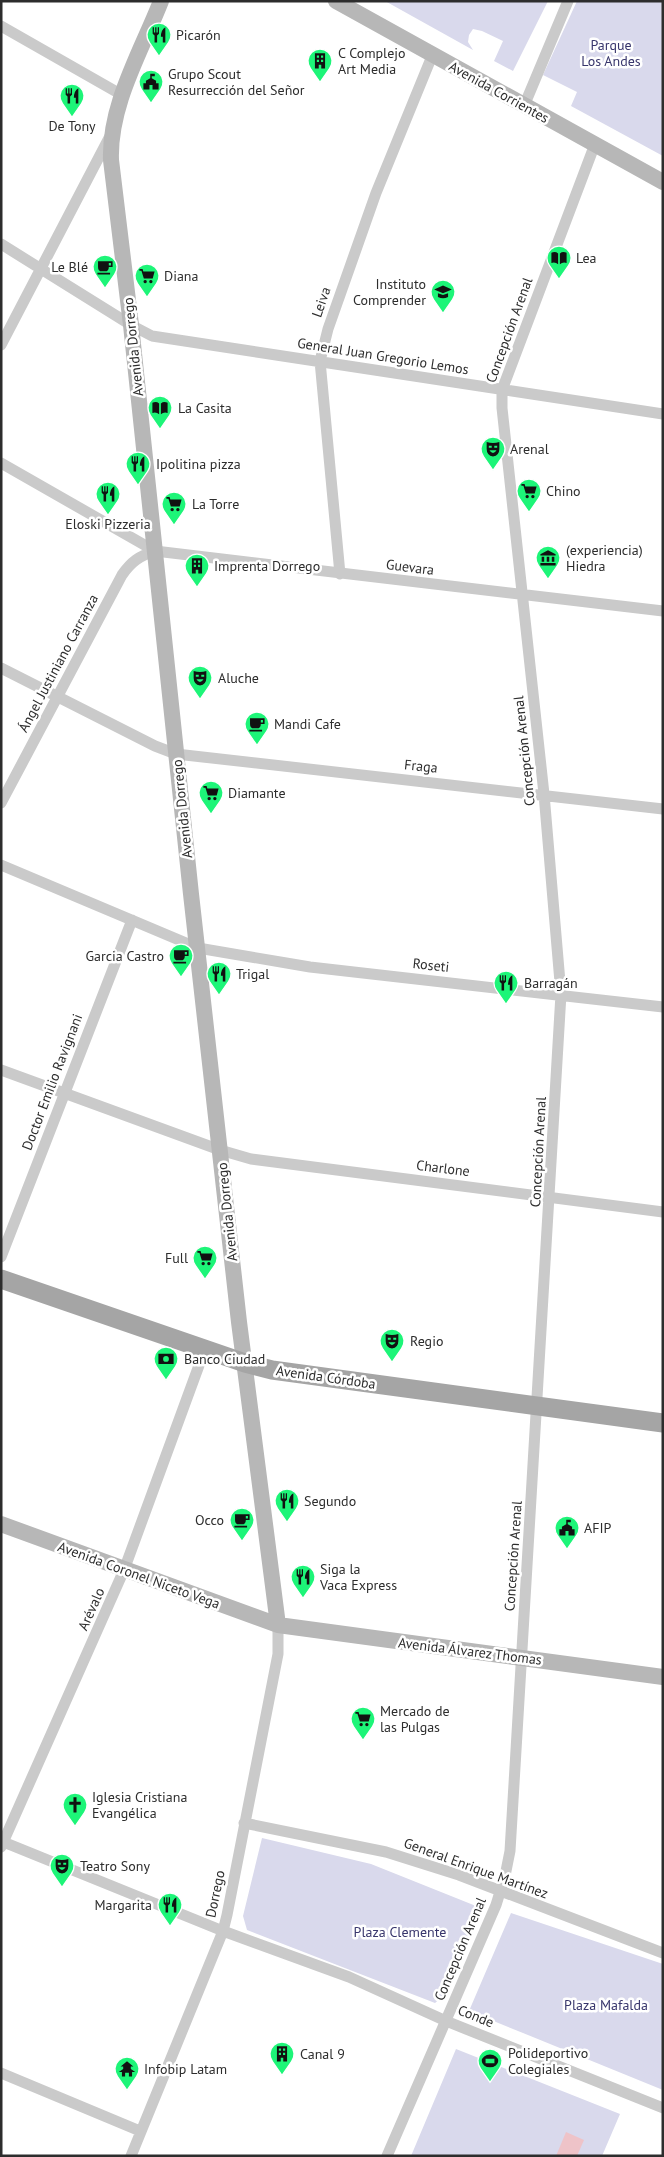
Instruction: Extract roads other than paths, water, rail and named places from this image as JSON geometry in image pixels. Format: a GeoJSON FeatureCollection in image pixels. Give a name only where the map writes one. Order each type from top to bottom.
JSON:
{"type":"FeatureCollection","features":[{"type":"Feature","properties":{"kind":"main road","name":"Avenida Dorrego"},"geometry":{"type":"LineString","coordinates":[[160,1],[122,95],[112,133],[111,160],[131,325],[220,1150],[278,1624]]}},
{"type":"Feature","properties":{"kind":"main road","name":"Avenida Corrientes"},"geometry":{"type":"LineString","coordinates":[[336,1],[432,56],[663,182]]}},
{"type":"Feature","properties":{"kind":"main road","name":"Avenida Córdoba"},"geometry":{"type":"LineString","coordinates":[[1,1279],[245,1364],[272,1370],[663,1422]]}},
{"type":"Feature","properties":{"kind":"main road","name":"Avenida Coronel Niceto Vega"},"geometry":{"type":"LineString","coordinates":[[1,1524],[124,1570],[278,1624]]}},
{"type":"Feature","properties":{"kind":"main road","name":"Avenida Álvarez Thomas"},"geometry":{"type":"LineString","coordinates":[[278,1624],[663,1677]]}},
{"type":"Feature","properties":{"kind":"street"},"geometry":{"type":"LineString","coordinates":[[524,106],[568,1]]}},
{"type":"Feature","properties":{"kind":"street"},"geometry":{"type":"LineString","coordinates":[[1,26],[122,95]]}},
{"type":"Feature","properties":{"kind":"street","name":"Leiva"},"geometry":{"type":"LineString","coordinates":[[340,574],[320,361],[328,329],[376,193],[432,56]]}},
{"type":"Feature","properties":{"kind":"street"},"geometry":{"type":"LineString","coordinates":[[1,346],[112,133]]}},
{"type":"Feature","properties":{"kind":"street","name":"Concepción Arenal"},"geometry":{"type":"LineString","coordinates":[[387,2156],[500,1891],[510,1851],[538,1406],[561,994],[544,794],[502,408],[502,390],[595,144]]}},
{"type":"Feature","properties":{"kind":"street","name":"General Juan Gregorio Lemos"},"geometry":{"type":"LineString","coordinates":[[1,244],[131,325],[152,336],[663,414]]}},
{"type":"Feature","properties":{"kind":"street"},"geometry":{"type":"LineString","coordinates":[[1,463],[155,551]]}},
{"type":"Feature","properties":{"kind":"street","name":"Guevara"},"geometry":{"type":"LineString","coordinates":[[155,551],[522,596],[663,611]]}},
{"type":"Feature","properties":{"kind":"street","name":"Ángel Justiniano Carranza"},"geometry":{"type":"LineString","coordinates":[[1,803],[122,575],[131,562],[141,555],[155,551]]}},
{"type":"Feature","properties":{"kind":"street","name":"Fraga"},"geometry":{"type":"LineString","coordinates":[[1,668],[155,746],[176,754],[663,808]]}},
{"type":"Feature","properties":{"kind":"street","name":"Roseti"},"geometry":{"type":"LineString","coordinates":[[1,865],[198,948],[310,967],[663,1007]]}},
{"type":"Feature","properties":{"kind":"street","name":"Doctor Emilio Ravignani"},"geometry":{"type":"LineString","coordinates":[[1,1257],[63,1093],[132,920]]}},
{"type":"Feature","properties":{"kind":"street","name":"Charlone"},"geometry":{"type":"LineString","coordinates":[[1,1070],[220,1150],[251,1159],[663,1212]]}},
{"type":"Feature","properties":{"kind":"street","name":"Arévalo"},"geometry":{"type":"LineString","coordinates":[[2,1843],[124,1570],[204,1350]]}},
{"type":"Feature","properties":{"kind":"street","name":"Dorrego"},"geometry":{"type":"LineString","coordinates":[[131,2156],[223,1930],[278,1654],[278,1624]]}},
{"type":"Feature","properties":{"kind":"street","name":"General Enrique Martínez"},"geometry":{"type":"LineString","coordinates":[[244,1822],[386,1852],[459,1875],[663,1953]]}},
{"type":"Feature","properties":{"kind":"street","name":"Conde"},"geometry":{"type":"LineString","coordinates":[[2,1843],[349,1978],[446,2020],[663,2108]]}},
{"type":"Feature","properties":{"kind":"street"},"geometry":{"type":"LineString","coordinates":[[1,2073],[140,2131]]}},
{"type":"Feature","properties":{"kind":"place","name":"Picarón"},"geometry":{"type":"Point","coordinates":[159,56]}},
{"type":"Feature","properties":{"kind":"place","name":"C Complejo Art Media"},"geometry":{"type":"Point","coordinates":[320,82]}},
{"type":"Feature","properties":{"kind":"place","name":"Grupo Scout Resurrección del Señor"},"geometry":{"type":"Point","coordinates":[151,103]}},
{"type":"Feature","properties":{"kind":"place","name":"De Tony"},"geometry":{"type":"Point","coordinates":[72,117]}},
{"type":"Feature","properties":{"kind":"place","name":"Lea"},"geometry":{"type":"Point","coordinates":[559,279]}},
{"type":"Feature","properties":{"kind":"place","name":"Le Blé"},"geometry":{"type":"Point","coordinates":[105,288]}},
{"type":"Feature","properties":{"kind":"place","name":"Diana"},"geometry":{"type":"Point","coordinates":[147,297]}},
{"type":"Feature","properties":{"kind":"place","name":"Instituto Comprender"},"geometry":{"type":"Point","coordinates":[443,313]}},
{"type":"Feature","properties":{"kind":"place","name":"La Casita"},"geometry":{"type":"Point","coordinates":[160,429]}},
{"type":"Feature","properties":{"kind":"place","name":"Arenal"},"geometry":{"type":"Point","coordinates":[493,470]}},
{"type":"Feature","properties":{"kind":"place","name":"Ipolitina pizza"},"geometry":{"type":"Point","coordinates":[138,485]}},
{"type":"Feature","properties":{"kind":"place","name":"Chino"},"geometry":{"type":"Point","coordinates":[529,512]}},
{"type":"Feature","properties":{"kind":"place","name":"Eloski Pizzeria"},"geometry":{"type":"Point","coordinates":[108,515]}},
{"type":"Feature","properties":{"kind":"place","name":"La Torre"},"geometry":{"type":"Point","coordinates":[174,525]}},
{"type":"Feature","properties":{"kind":"place","name":"(experiencia) Hiedra"},"geometry":{"type":"Point","coordinates":[548,579]}},
{"type":"Feature","properties":{"kind":"place","name":"Imprenta Dorrego"},"geometry":{"type":"Point","coordinates":[197,587]}},
{"type":"Feature","properties":{"kind":"place","name":"Aluche"},"geometry":{"type":"Point","coordinates":[200,699]}},
{"type":"Feature","properties":{"kind":"place","name":"Mandi Cafe"},"geometry":{"type":"Point","coordinates":[257,745]}},
{"type":"Feature","properties":{"kind":"place","name":"Diamante"},"geometry":{"type":"Point","coordinates":[211,814]}},
{"type":"Feature","properties":{"kind":"place","name":"Garcia Castro"},"geometry":{"type":"Point","coordinates":[181,977]}},
{"type":"Feature","properties":{"kind":"place","name":"Trigal"},"geometry":{"type":"Point","coordinates":[219,995]}},
{"type":"Feature","properties":{"kind":"place","name":"Barragán"},"geometry":{"type":"Point","coordinates":[506,1004]}},
{"type":"Feature","properties":{"kind":"place","name":"Full"},"geometry":{"type":"Point","coordinates":[205,1279]}},
{"type":"Feature","properties":{"kind":"place","name":"Regio"},"geometry":{"type":"Point","coordinates":[392,1362]}},
{"type":"Feature","properties":{"kind":"place","name":"Banco Ciudad"},"geometry":{"type":"Point","coordinates":[166,1380]}},
{"type":"Feature","properties":{"kind":"place","name":"Segundo"},"geometry":{"type":"Point","coordinates":[287,1522]}},
{"type":"Feature","properties":{"kind":"place","name":"Occo"},"geometry":{"type":"Point","coordinates":[242,1541]}},
{"type":"Feature","properties":{"kind":"place","name":"AFIP"},"geometry":{"type":"Point","coordinates":[567,1549]}},
{"type":"Feature","properties":{"kind":"place","name":"Siga la Vaca Express"},"geometry":{"type":"Point","coordinates":[303,1598]}},
{"type":"Feature","properties":{"kind":"place","name":"Mercado de las Pulgas"},"geometry":{"type":"Point","coordinates":[363,1740]}},
{"type":"Feature","properties":{"kind":"place","name":"Iglesia Cristiana Evangélica"},"geometry":{"type":"Point","coordinates":[75,1826]}},
{"type":"Feature","properties":{"kind":"place","name":"Teatro Sony"},"geometry":{"type":"Point","coordinates":[62,1887]}},
{"type":"Feature","properties":{"kind":"place","name":"Margarita"},"geometry":{"type":"Point","coordinates":[170,1926]}},
{"type":"Feature","properties":{"kind":"place","name":"Canal 9"},"geometry":{"type":"Point","coordinates":[282,2075]}},
{"type":"Feature","properties":{"kind":"place","name":"Polideportivo Colegiales"},"geometry":{"type":"Point","coordinates":[490,2082]}},
{"type":"Feature","properties":{"kind":"place","name":"Infobip Latam"},"geometry":{"type":"Point","coordinates":[127,2090]}},
{"type":"Feature","properties":{"kind":"park label","name":"Parque Los Andes"},"geometry":{"type":"Point","coordinates":[611,54]}},
{"type":"Feature","properties":{"kind":"park label","name":"Plaza Clemente"},"geometry":{"type":"Point","coordinates":[400,1932]}},
{"type":"Feature","properties":{"kind":"park label","name":"Plaza Mafalda"},"geometry":{"type":"Point","coordinates":[606,2005]}}]}
